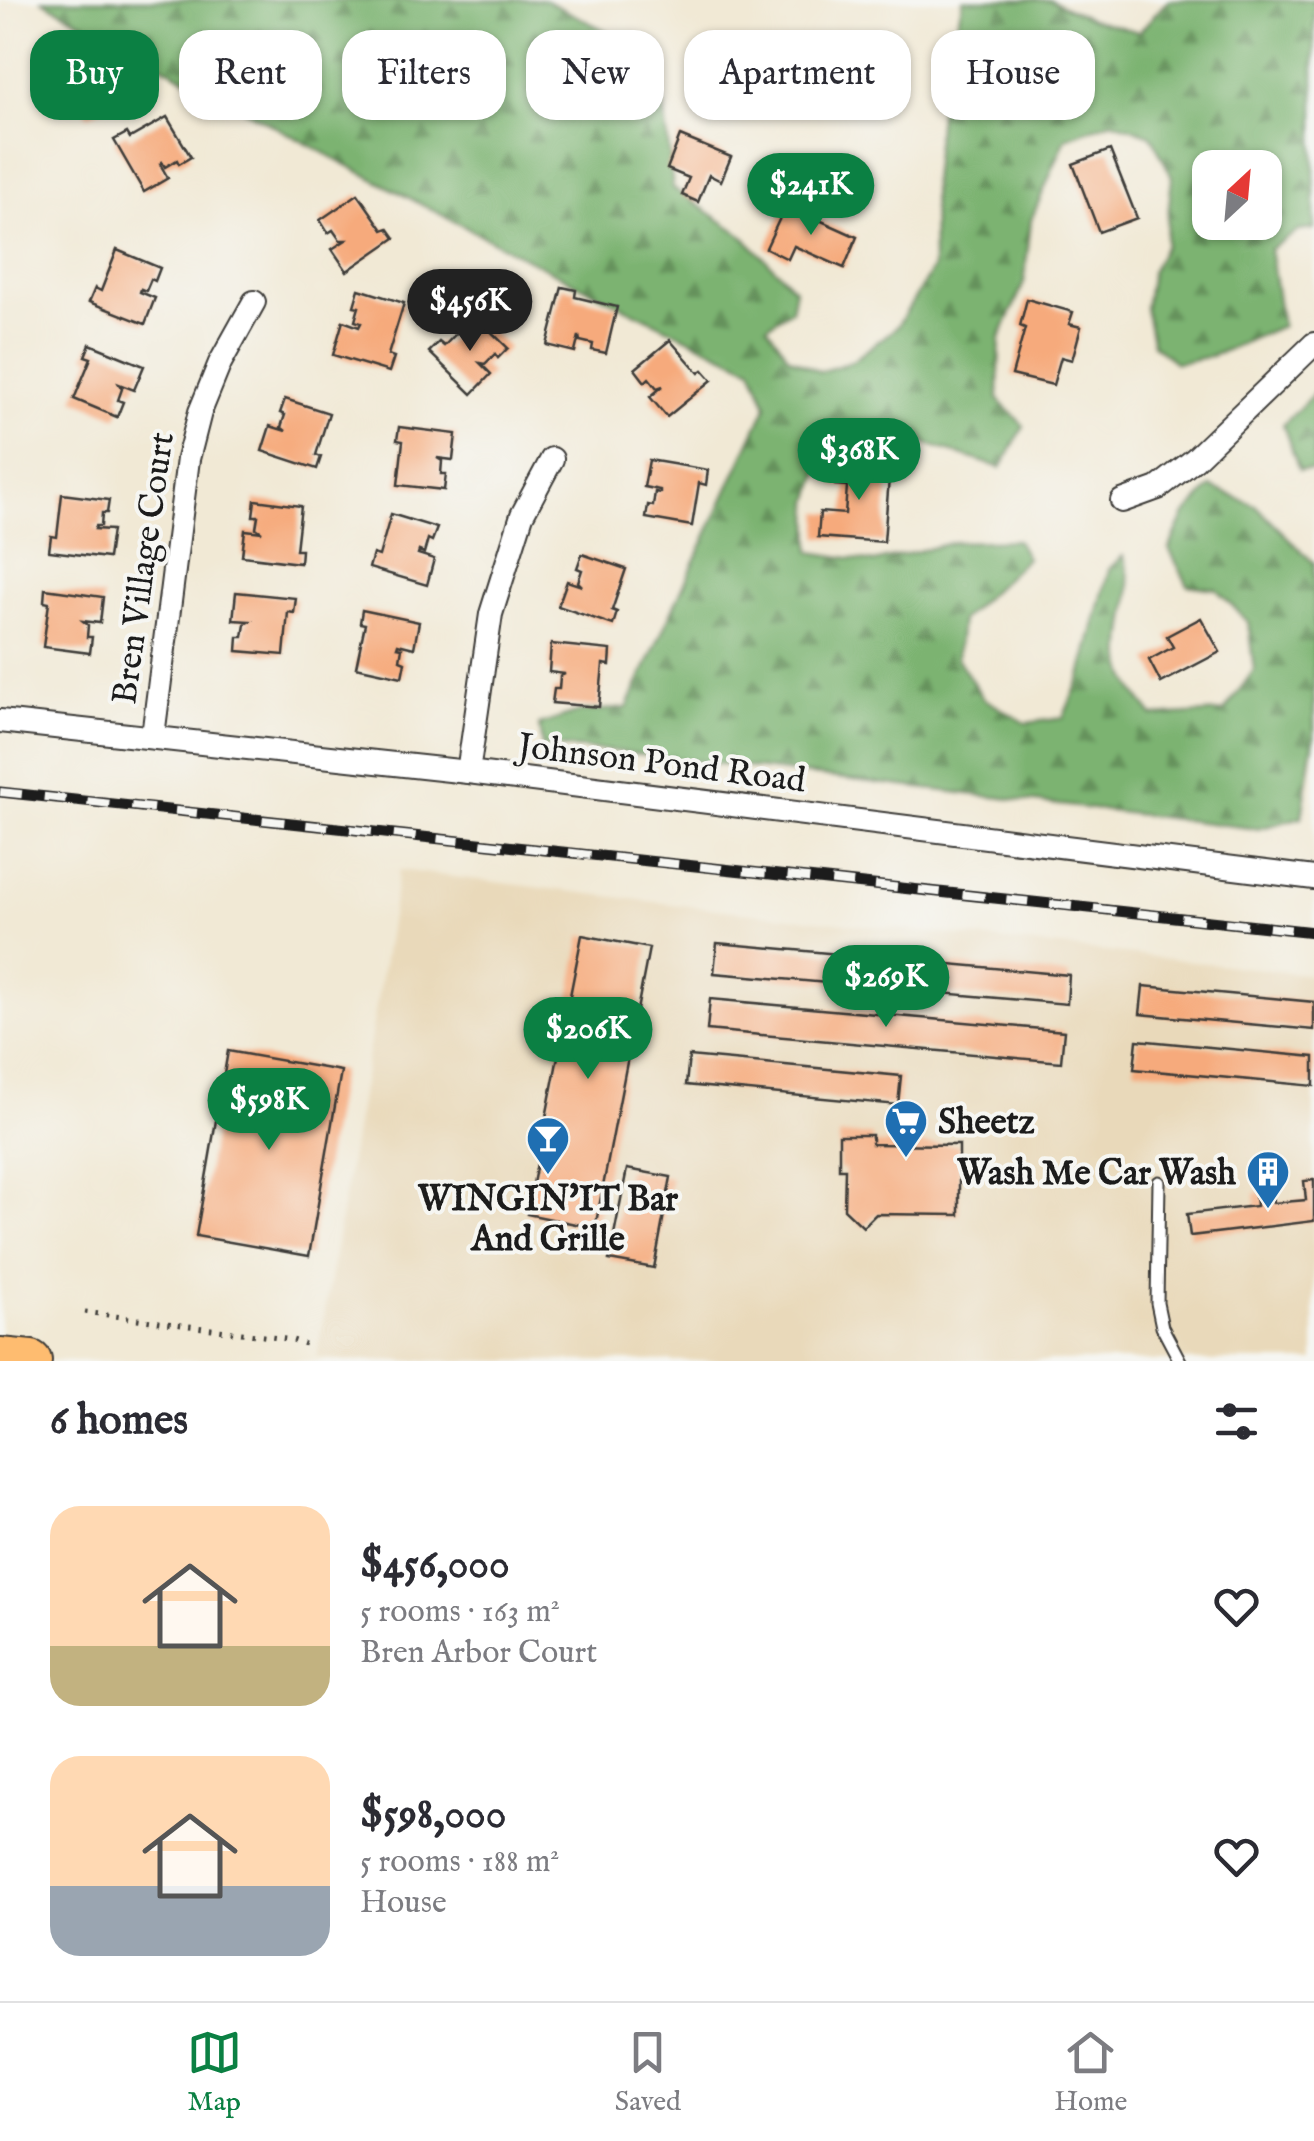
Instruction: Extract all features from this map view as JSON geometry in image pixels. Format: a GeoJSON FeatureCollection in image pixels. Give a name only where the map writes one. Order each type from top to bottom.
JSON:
{"type":"FeatureCollection","features":[{"type":"Feature","properties":{"kind":"highway"},"geometry":{"type":"LineString","coordinates":[[0,1358],[31,1361]]}},
{"type":"Feature","properties":{"kind":"street","name":"Bren Village Court"},"geometry":{"type":"LineString","coordinates":[[153,736],[188,459],[200,412],[220,363],[254,302]]}},
{"type":"Feature","properties":{"kind":"street"},"geometry":{"type":"LineString","coordinates":[[1122,500],[1158,488],[1196,460],[1314,344]]}},
{"type":"Feature","properties":{"kind":"street"},"geometry":{"type":"LineString","coordinates":[[468,772],[490,614],[522,515],[552,458]]}},
{"type":"Feature","properties":{"kind":"street","name":"Johnson Pond Road"},"geometry":{"type":"LineString","coordinates":[[0,721],[468,772],[1314,878]]}},
{"type":"Feature","properties":{"kind":"lane"},"geometry":{"type":"LineString","coordinates":[[1159,1182],[1157,1303],[1162,1327],[1180,1361]]}},
{"type":"Feature","properties":{"kind":"path"},"geometry":{"type":"LineString","coordinates":[[85,1312],[305,1344]]}},
{"type":"Feature","properties":{"kind":"shaded area"},"geometry":{"type":"Polygon","coordinates":[[[399,870],[1314,975],[1314,1361],[346,1361],[317,1357],[399,870]]]}},
{"type":"Feature","properties":{"kind":"green space"},"geometry":{"type":"Polygon","coordinates":[[[41,0],[545,0],[604,30],[526,30],[526,120],[664,120],[664,105],[673,188],[742,235],[795,289],[791,310],[767,326],[789,357],[820,372],[851,362],[897,327],[933,268],[932,180],[938,120],[1095,120],[1095,30],[956,30],[963,0],[1050,0],[1091,19],[1139,32],[1168,0],[1314,0],[1314,229],[1299,231],[1270,249],[1282,326],[1212,356],[1176,363],[1153,345],[1145,308],[1151,272],[1165,245],[1172,177],[1151,135],[1112,121],[1066,138],[1031,220],[1024,283],[1000,338],[998,399],[1024,426],[1001,468],[865,424],[829,439],[810,502],[811,552],[874,562],[955,542],[1017,540],[1027,558],[961,620],[957,658],[983,698],[1026,723],[1063,718],[1081,676],[1109,569],[1123,556],[1129,595],[1123,660],[1134,690],[1153,716],[1224,712],[1254,670],[1248,622],[1216,589],[1188,585],[1169,549],[1184,516],[1211,487],[1255,505],[1314,563],[1314,736],[1302,817],[1258,829],[613,751],[542,746],[539,725],[579,712],[627,708],[767,405],[752,368],[482,236],[263,120],[322,120],[322,30],[179,30],[179,75],[159,64],[159,30],[96,30],[41,0]]]}},
{"type":"Feature","properties":{"kind":"green space"},"geometry":{"type":"Polygon","coordinates":[[[1314,393],[1314,470],[1299,470],[1283,425],[1314,393]]]}},
{"type":"Feature","properties":{"kind":"building"},"geometry":{"type":"Polygon","coordinates":[[[167,117],[191,157],[165,167],[162,162],[168,178],[144,192],[114,140],[127,133],[130,138],[167,117]]]}},
{"type":"Feature","properties":{"kind":"building"},"geometry":{"type":"Polygon","coordinates":[[[680,136],[731,157],[721,181],[709,175],[698,202],[682,195],[689,178],[667,169],[680,136]]]}},
{"type":"Feature","properties":{"kind":"building"},"geometry":{"type":"Polygon","coordinates":[[[1110,150],[1137,218],[1099,232],[1073,164],[1110,150]]]}},
{"type":"Feature","properties":{"kind":"building"},"geometry":{"type":"Polygon","coordinates":[[[358,194],[383,230],[388,228],[395,238],[347,271],[332,249],[346,240],[340,240],[333,230],[328,233],[320,220],[358,194]]]}},
{"type":"Feature","properties":{"kind":"building"},"geometry":{"type":"Polygon","coordinates":[[[786,205],[857,237],[844,268],[794,246],[788,259],[766,248],[786,205]]]}},
{"type":"Feature","properties":{"kind":"building"},"geometry":{"type":"Polygon","coordinates":[[[117,250],[160,268],[155,281],[151,279],[146,291],[140,292],[155,298],[145,324],[89,302],[95,288],[101,291],[117,250]]]}},
{"type":"Feature","properties":{"kind":"building"},"geometry":{"type":"Polygon","coordinates":[[[562,287],[576,290],[575,297],[617,307],[606,353],[592,350],[593,344],[580,341],[579,336],[575,352],[547,345],[562,287]]]}},
{"type":"Feature","properties":{"kind":"building"},"geometry":{"type":"Polygon","coordinates":[[[359,289],[404,303],[388,355],[394,357],[389,372],[333,355],[343,321],[359,327],[361,323],[355,321],[359,307],[354,306],[359,289]]]}},
{"type":"Feature","properties":{"kind":"building"},"geometry":{"type":"Polygon","coordinates":[[[1027,299],[1073,312],[1069,324],[1081,327],[1072,360],[1061,357],[1053,385],[1012,375],[1025,328],[1020,326],[1027,299]]]}},
{"type":"Feature","properties":{"kind":"building"},"geometry":{"type":"Polygon","coordinates":[[[474,315],[508,348],[498,358],[495,354],[485,364],[480,363],[491,374],[472,394],[429,352],[439,342],[444,346],[474,315]]]}},
{"type":"Feature","properties":{"kind":"building"},"geometry":{"type":"Polygon","coordinates":[[[670,340],[699,373],[703,370],[712,380],[667,417],[650,397],[663,386],[657,388],[649,378],[645,382],[635,369],[670,340]]]}},
{"type":"Feature","properties":{"kind":"building"},"geometry":{"type":"Polygon","coordinates":[[[90,344],[144,366],[134,390],[119,384],[122,389],[118,400],[123,402],[117,417],[74,399],[91,358],[85,356],[90,344]]]}},
{"type":"Feature","properties":{"kind":"building"},"geometry":{"type":"Polygon","coordinates":[[[285,399],[329,413],[316,455],[321,457],[317,469],[262,451],[270,426],[286,431],[281,427],[285,415],[280,413],[285,399]]]}},
{"type":"Feature","properties":{"kind":"building"},"geometry":{"type":"Polygon","coordinates":[[[399,427],[456,434],[453,460],[437,458],[442,461],[441,474],[446,474],[444,490],[398,485],[403,441],[397,440],[399,427]]]}},
{"type":"Feature","properties":{"kind":"building"},"geometry":{"type":"Polygon","coordinates":[[[649,460],[708,470],[706,485],[699,483],[692,526],[646,518],[655,492],[660,493],[644,487],[649,460]]]}},
{"type":"Feature","properties":{"kind":"building"},"geometry":{"type":"Polygon","coordinates":[[[837,460],[890,465],[884,542],[818,537],[820,512],[845,514],[847,486],[835,485],[837,460]]]}},
{"type":"Feature","properties":{"kind":"building"},"geometry":{"type":"Polygon","coordinates":[[[62,494],[109,500],[101,526],[95,529],[112,530],[108,558],[49,551],[51,536],[57,537],[62,494]]]}},
{"type":"Feature","properties":{"kind":"building"},"geometry":{"type":"Polygon","coordinates":[[[255,500],[301,506],[296,550],[301,550],[300,563],[242,556],[245,530],[262,532],[256,528],[258,516],[253,516],[255,500]]]}},
{"type":"Feature","properties":{"kind":"building"},"geometry":{"type":"Polygon","coordinates":[[[391,514],[437,528],[424,553],[418,554],[434,559],[427,585],[369,568],[373,554],[379,556],[391,514]]]}},
{"type":"Feature","properties":{"kind":"building"},"geometry":{"type":"Polygon","coordinates":[[[582,554],[626,569],[612,610],[617,612],[613,625],[558,606],[567,581],[582,586],[578,582],[582,570],[577,568],[582,554]]]}},
{"type":"Feature","properties":{"kind":"building"},"geometry":{"type":"Polygon","coordinates":[[[45,589],[103,597],[100,623],[83,621],[88,625],[87,637],[92,637],[90,653],[43,647],[49,603],[44,602],[45,589]]]}},
{"type":"Feature","properties":{"kind":"building"},"geometry":{"type":"Polygon","coordinates":[[[236,592],[296,598],[294,613],[288,612],[284,655],[237,651],[238,637],[243,637],[245,624],[250,621],[233,620],[236,592]]]}},
{"type":"Feature","properties":{"kind":"building"},"geometry":{"type":"Polygon","coordinates":[[[362,610],[419,622],[414,648],[398,644],[397,647],[402,648],[400,660],[405,662],[402,677],[356,667],[365,624],[360,623],[362,610]]]}},
{"type":"Feature","properties":{"kind":"building"},"geometry":{"type":"Polygon","coordinates":[[[1201,618],[1220,652],[1161,683],[1149,660],[1173,647],[1167,636],[1201,618]]]}},
{"type":"Feature","properties":{"kind":"building"},"geometry":{"type":"Polygon","coordinates":[[[551,644],[611,650],[610,665],[603,664],[599,707],[552,703],[554,689],[559,689],[560,676],[565,674],[549,672],[551,644]]]}},
{"type":"Feature","properties":{"kind":"building"},"geometry":{"type":"Polygon","coordinates":[[[582,935],[649,948],[595,1228],[527,1214],[582,935]]]}},
{"type":"Feature","properties":{"kind":"building"},"geometry":{"type":"Polygon","coordinates":[[[717,943],[1069,975],[1067,1004],[714,973],[717,943]]]}},
{"type":"Feature","properties":{"kind":"building"},"geometry":{"type":"Polygon","coordinates":[[[1143,986],[1314,1002],[1314,1030],[1140,1014],[1143,986]]]}},
{"type":"Feature","properties":{"kind":"building"},"geometry":{"type":"Polygon","coordinates":[[[710,999],[1064,1031],[1061,1062],[707,1030],[710,999]]]}},
{"type":"Feature","properties":{"kind":"building"},"geometry":{"type":"Polygon","coordinates":[[[1137,1040],[1314,1057],[1314,1086],[1134,1069],[1137,1040]]]}},
{"type":"Feature","properties":{"kind":"building"},"geometry":{"type":"Polygon","coordinates":[[[228,1051],[341,1071],[309,1256],[196,1236],[228,1051]]]}},
{"type":"Feature","properties":{"kind":"building"},"geometry":{"type":"Polygon","coordinates":[[[689,1056],[901,1076],[898,1105],[686,1085],[689,1056]]]}},
{"type":"Feature","properties":{"kind":"building"},"geometry":{"type":"Polygon","coordinates":[[[839,1135],[872,1135],[872,1144],[959,1145],[959,1215],[876,1214],[863,1227],[844,1209],[845,1169],[839,1169],[839,1135]]]}},
{"type":"Feature","properties":{"kind":"building"},"geometry":{"type":"Polygon","coordinates":[[[627,1169],[671,1177],[654,1268],[609,1260],[627,1169]]]}},
{"type":"Feature","properties":{"kind":"building","name":"Wash Me Car Wash"},"geometry":{"type":"Polygon","coordinates":[[[1314,1180],[1314,1221],[1190,1236],[1187,1214],[1256,1206],[1255,1193],[1272,1191],[1273,1203],[1306,1200],[1304,1181],[1314,1180]]]}},
{"type":"Feature","properties":{"kind":"railway"},"geometry":{"type":"LineString","coordinates":[[0,792],[1314,932]]}},
{"type":"Feature","properties":{"kind":"place","name":"Sheetz"},"geometry":{"type":"Point","coordinates":[906,1159]}},
{"type":"Feature","properties":{"kind":"place","name":"WINGIN'IT Bar And Grille"},"geometry":{"type":"Point","coordinates":[548,1176]}},
{"type":"Feature","properties":{"kind":"place","name":"Wash Me Car Wash"},"geometry":{"type":"Point","coordinates":[1268,1210]}}]}
